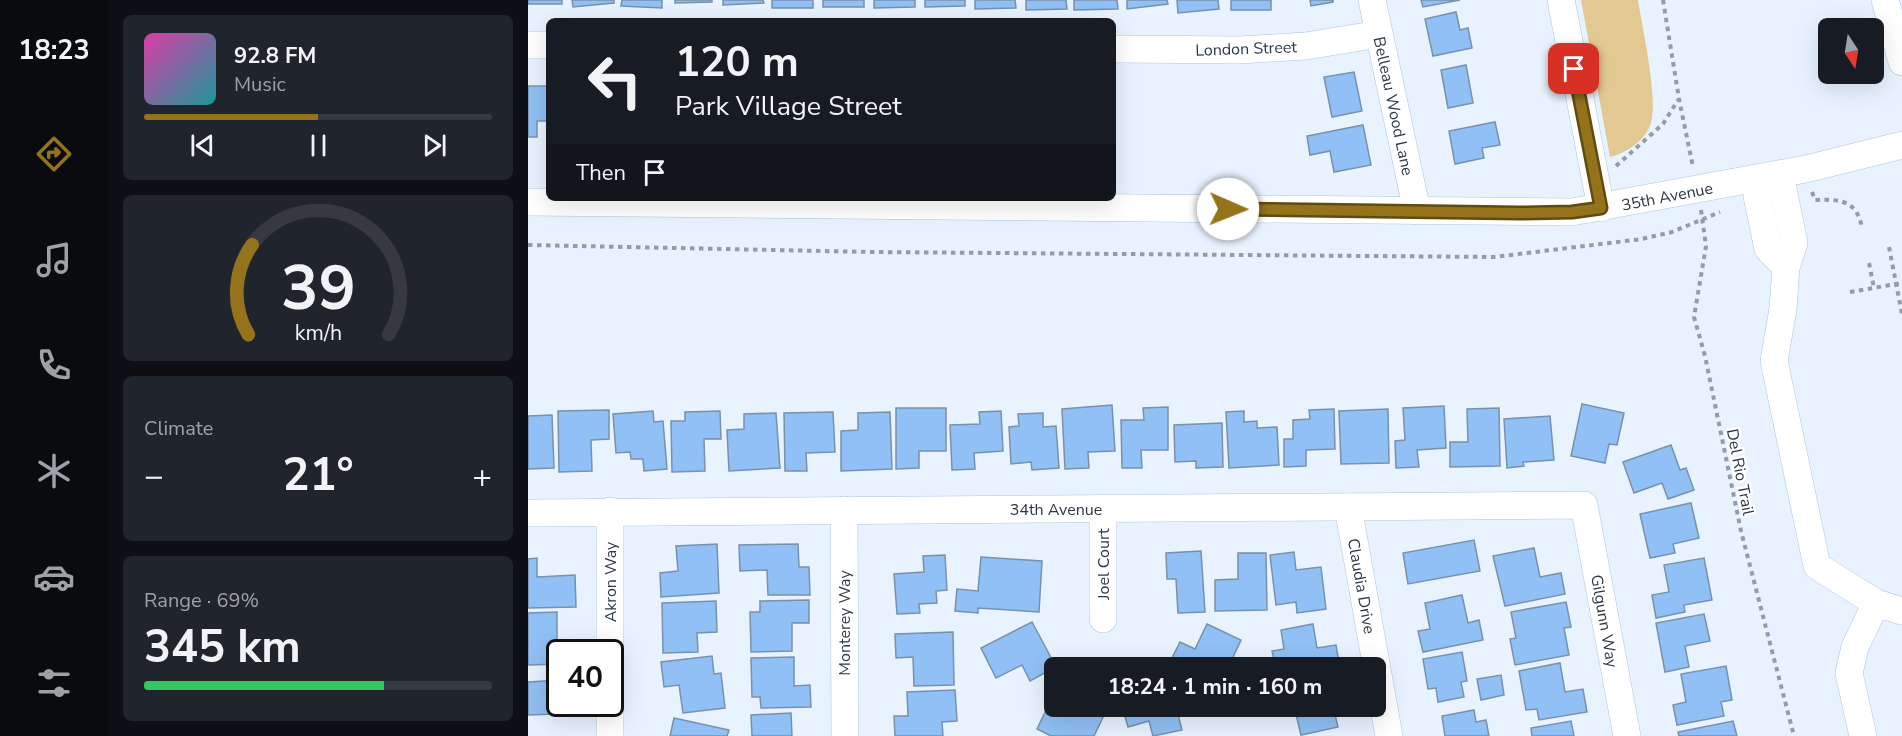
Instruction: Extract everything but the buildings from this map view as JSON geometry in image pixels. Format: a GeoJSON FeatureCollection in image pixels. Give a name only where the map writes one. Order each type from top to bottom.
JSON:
{"type":"FeatureCollection","features":[{"type":"Feature","properties":{"kind":"street","name":"Belleau Wood Lane"},"geometry":{"type":"LineString","coordinates":[[1372,0],[1418,211]]}},
{"type":"Feature","properties":{"kind":"street"},"geometry":{"type":"LineString","coordinates":[[1561,0],[1599,196]]}},
{"type":"Feature","properties":{"kind":"street"},"geometry":{"type":"LineString","coordinates":[[1885,0],[1902,62]]}},
{"type":"Feature","properties":{"kind":"street","name":"London Street"},"geometry":{"type":"LineString","coordinates":[[1116,50],[1240,50],[1306,46],[1379,34]]}},
{"type":"Feature","properties":{"kind":"street"},"geometry":{"type":"LineString","coordinates":[[528,45],[546,45]]}},
{"type":"Feature","properties":{"kind":"street","name":"35th Avenue"},"geometry":{"type":"LineString","coordinates":[[528,202],[1572,212],[1599,196],[1766,177],[1902,145]]}},
{"type":"Feature","properties":{"kind":"street"},"geometry":{"type":"LineString","coordinates":[[1766,177],[1783,189],[1794,243],[1785,267],[1783,309],[1774,361],[1817,566],[1876,603],[1902,611]]}},
{"type":"Feature","properties":{"kind":"street","name":"34th Avenue"},"geometry":{"type":"LineString","coordinates":[[528,513],[1584,506]]}},
{"type":"Feature","properties":{"kind":"street","name":"Gilgunn Way"},"geometry":{"type":"LineString","coordinates":[[1584,506],[1626,736]]}},
{"type":"Feature","properties":{"kind":"street","name":"Claudia Drive"},"geometry":{"type":"LineString","coordinates":[[1348,507],[1389,736]]}},
{"type":"Feature","properties":{"kind":"street","name":"Joel Court"},"geometry":{"type":"LineString","coordinates":[[1103,508],[1103,619]]}},
{"type":"Feature","properties":{"kind":"street","name":"Monterey Way"},"geometry":{"type":"LineString","coordinates":[[844,510],[845,736]]}},
{"type":"Feature","properties":{"kind":"street","name":"Akron Way"},"geometry":{"type":"LineString","coordinates":[[610,512],[610,639]]}},
{"type":"Feature","properties":{"kind":"street"},"geometry":{"type":"LineString","coordinates":[[1863,736],[1849,673],[1855,647],[1876,603]]}},
{"type":"Feature","properties":{"kind":"street"},"geometry":{"type":"LineString","coordinates":[[610,717],[610,736]]}},
{"type":"Feature","properties":{"kind":"path"},"geometry":{"type":"LineString","coordinates":[[1663,0],[1678,99],[1694,171]]}},
{"type":"Feature","properties":{"kind":"path"},"geometry":{"type":"LineString","coordinates":[[1599,196],[1654,133],[1678,99]]}},
{"type":"Feature","properties":{"kind":"path"},"geometry":{"type":"LineString","coordinates":[[1812,192],[1815,200],[1831,198],[1855,207],[1860,215],[1862,228]]}},
{"type":"Feature","properties":{"kind":"path","name":"Del Rio Trail"},"geometry":{"type":"LineString","coordinates":[[1701,210],[1706,246],[1694,317],[1705,356],[1741,531],[1794,736]]}},
{"type":"Feature","properties":{"kind":"path"},"geometry":{"type":"LineString","coordinates":[[528,245],[872,252],[1494,257],[1642,239],[1672,232],[1720,212]]}},
{"type":"Feature","properties":{"kind":"path"},"geometry":{"type":"LineString","coordinates":[[1889,248],[1899,284],[1902,314]]}},
{"type":"Feature","properties":{"kind":"path"},"geometry":{"type":"LineString","coordinates":[[1869,263],[1874,288]]}},
{"type":"Feature","properties":{"kind":"path"},"geometry":{"type":"LineString","coordinates":[[1850,292],[1899,284]]}},
{"type":"Feature","properties":{"kind":"shaded area"},"geometry":{"type":"Polygon","coordinates":[[[1581,0],[1638,0],[1652,84],[1653,116],[1647,132],[1638,142],[1628,150],[1610,157],[1581,0]]]}},
{"type":"Feature","properties":{"kind":"route"},"geometry":{"type":"LineString","coordinates":[[1228,209],[1520,213],[1572,212],[1601,208],[1574,69]]}}]}
